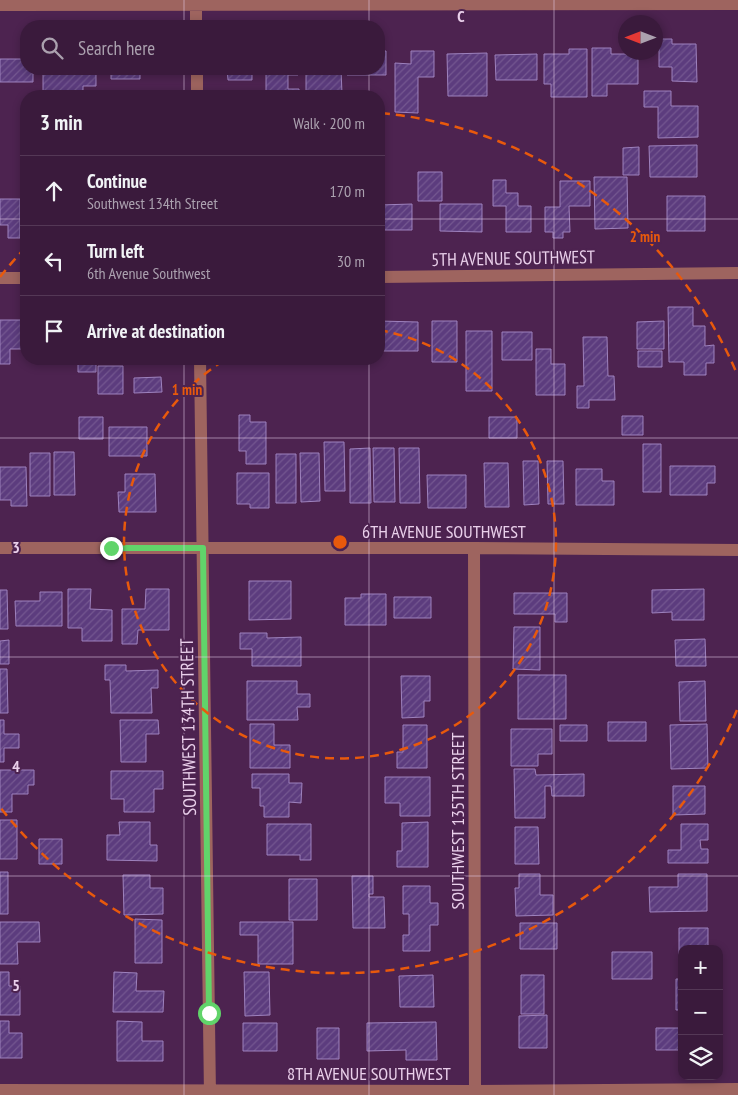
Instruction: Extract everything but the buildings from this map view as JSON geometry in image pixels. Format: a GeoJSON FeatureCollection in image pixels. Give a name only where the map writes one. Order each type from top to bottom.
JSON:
{"type":"FeatureCollection","features":[{"type":"Feature","properties":{"kind":"street"},"geometry":{"type":"LineString","coordinates":[[196,2],[196,20]]}},
{"type":"Feature","properties":{"kind":"street"},"geometry":{"type":"LineString","coordinates":[[0,5],[196,2],[738,4]]}},
{"type":"Feature","properties":{"kind":"street"},"geometry":{"type":"LineString","coordinates":[[196,75],[197,90]]}},
{"type":"Feature","properties":{"kind":"street","name":"5TH AVENUE SOUTHWEST"},"geometry":{"type":"LineString","coordinates":[[385,277],[738,273]]}},
{"type":"Feature","properties":{"kind":"street"},"geometry":{"type":"LineString","coordinates":[[0,278],[20,278]]}},
{"type":"Feature","properties":{"kind":"street","name":"SOUTHWEST 134TH STREET"},"geometry":{"type":"LineString","coordinates":[[200,365],[210,1093]]}},
{"type":"Feature","properties":{"kind":"street","name":"6TH AVENUE SOUTHWEST"},"geometry":{"type":"LineString","coordinates":[[0,548],[738,550]]}},
{"type":"Feature","properties":{"kind":"street","name":"SOUTHWEST 135TH STREET"},"geometry":{"type":"LineString","coordinates":[[474,548],[475,1093]]}},
{"type":"Feature","properties":{"kind":"street","name":"8TH AVENUE SOUTHWEST"},"geometry":{"type":"LineString","coordinates":[[0,1090],[210,1093],[475,1093],[738,1089]]}},
{"type":"Feature","properties":{"kind":"route"},"geometry":{"type":"LineString","coordinates":[[111,548],[203,548],[209,1013]]}}]}
